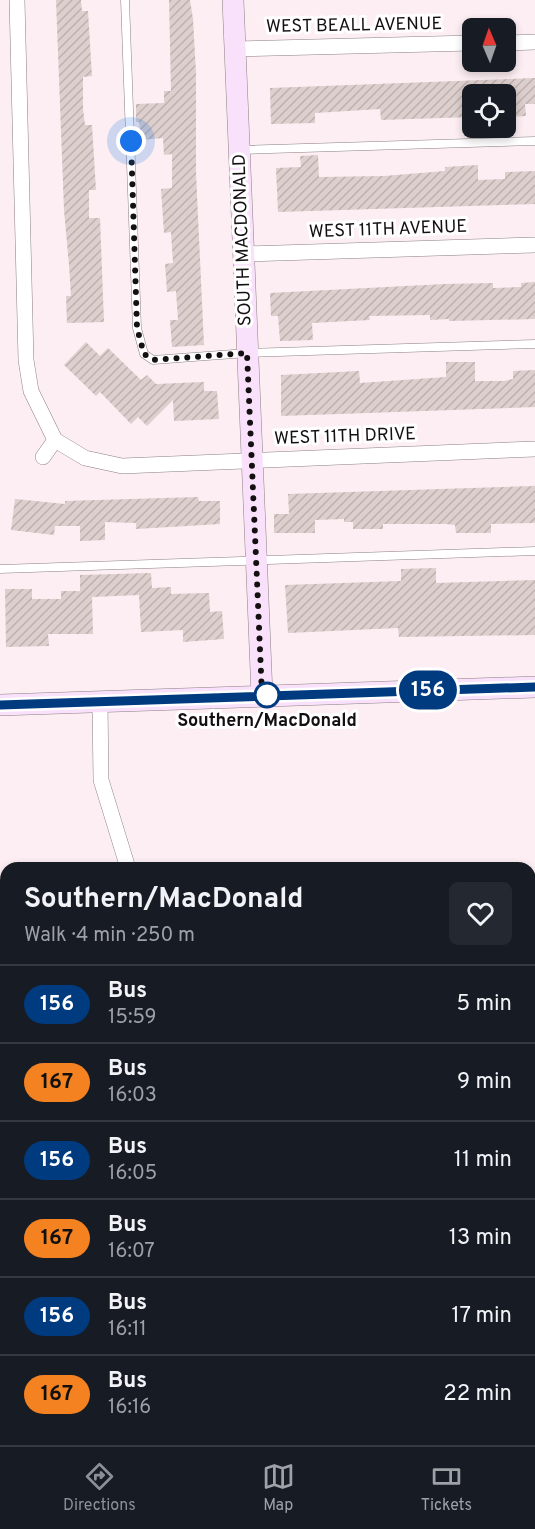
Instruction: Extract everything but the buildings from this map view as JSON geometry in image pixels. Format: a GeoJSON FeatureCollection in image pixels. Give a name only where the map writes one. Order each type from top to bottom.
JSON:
{"type":"FeatureCollection","features":[{"type":"Feature","properties":{"kind":"street"},"geometry":{"type":"LineString","coordinates":[[17,0],[26,360],[32,391],[55,440],[43,457]]}},
{"type":"Feature","properties":{"kind":"street","name":"SOUTH MACDONALD"},"geometry":{"type":"LineString","coordinates":[[233,0],[262,695]]}},
{"type":"Feature","properties":{"kind":"street"},"geometry":{"type":"LineString","coordinates":[[516,43],[535,42]]}},
{"type":"Feature","properties":{"kind":"street","name":"WEST BEALL AVENUE"},"geometry":{"type":"LineString","coordinates":[[235,49],[462,43]]}},
{"type":"Feature","properties":{"kind":"street","name":"WEST 11TH AVENUE"},"geometry":{"type":"LineString","coordinates":[[243,254],[535,245]]}},
{"type":"Feature","properties":{"kind":"street","name":"WEST 11TH DRIVE"},"geometry":{"type":"LineString","coordinates":[[55,440],[85,458],[122,466],[535,449]]}},
{"type":"Feature","properties":{"kind":"street"},"geometry":{"type":"LineString","coordinates":[[0,705],[535,687]]}},
{"type":"Feature","properties":{"kind":"street"},"geometry":{"type":"LineString","coordinates":[[100,702],[101,780],[126,862]]}},
{"type":"Feature","properties":{"kind":"lane"},"geometry":{"type":"LineString","coordinates":[[125,0],[139,342],[144,354],[153,360],[247,353],[535,344]]}},
{"type":"Feature","properties":{"kind":"lane"},"geometry":{"type":"LineString","coordinates":[[239,151],[535,141]]}},
{"type":"Feature","properties":{"kind":"lane"},"geometry":{"type":"LineString","coordinates":[[0,569],[535,551]]}},
{"type":"Feature","properties":{"kind":"bus line","name":"156"},"geometry":{"type":"LineString","coordinates":[[0,705],[535,687]]}},
{"type":"Feature","properties":{"kind":"place","name":"Southern/MacDonald"},"geometry":{"type":"Point","coordinates":[267,695]}},
{"type":"Feature","properties":{"kind":"route"},"geometry":{"type":"LineString","coordinates":[[131,141],[137,328],[144,354],[153,360],[247,353],[262,695],[267,695]]}}]}
